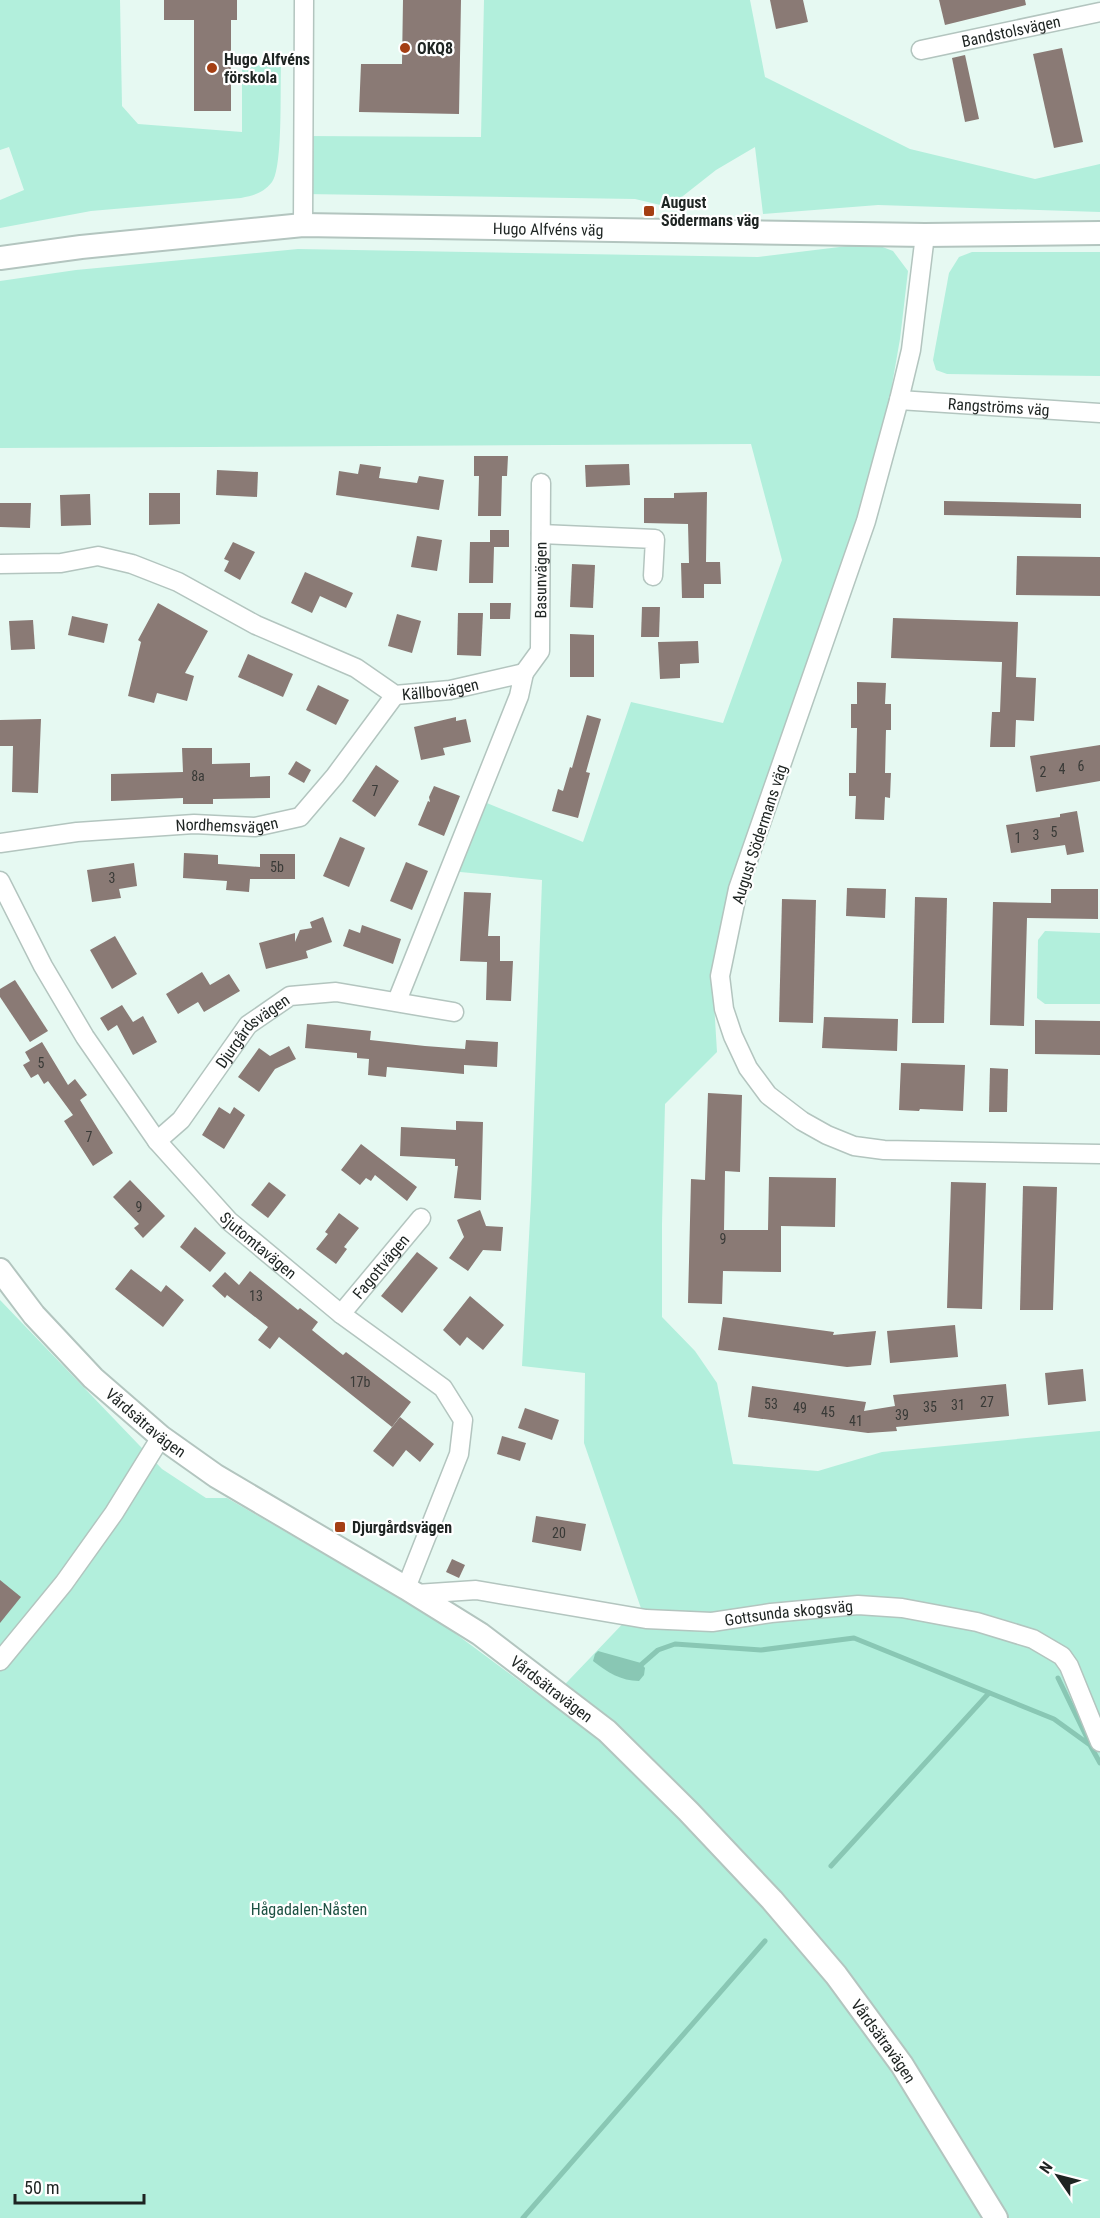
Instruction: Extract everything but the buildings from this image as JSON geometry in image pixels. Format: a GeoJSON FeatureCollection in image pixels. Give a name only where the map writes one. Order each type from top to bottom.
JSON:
{"type":"FeatureCollection","features":[{"type":"Feature","properties":{"kind":"street"},"geometry":{"type":"LineString","coordinates":[[303,225],[304,0]]}},
{"type":"Feature","properties":{"kind":"street","name":"Bandstolsvägen"},"geometry":{"type":"LineString","coordinates":[[921,50],[1100,12]]}},
{"type":"Feature","properties":{"kind":"street","name":"Hugo Alfvéns väg"},"geometry":{"type":"LineString","coordinates":[[0,258],[81,246],[303,225],[925,235],[1100,233]]}},
{"type":"Feature","properties":{"kind":"street","name":"August Södermans väg"},"geometry":{"type":"LineString","coordinates":[[925,235],[910,350],[899,400],[866,521],[738,889],[720,976],[724,1008],[733,1036],[748,1068],[768,1095],[802,1121],[854,1146],[884,1150],[1100,1154]]}},
{"type":"Feature","properties":{"kind":"street","name":"Rangströms väg"},"geometry":{"type":"LineString","coordinates":[[899,400],[1100,413]]}},
{"type":"Feature","properties":{"kind":"street","name":"Basunvägen"},"geometry":{"type":"LineString","coordinates":[[524,673],[540,651],[541,483]]}},
{"type":"Feature","properties":{"kind":"street"},"geometry":{"type":"LineString","coordinates":[[540,534],[655,539],[653,576]]}},
{"type":"Feature","properties":{"kind":"street","name":"Källbovägen"},"geometry":{"type":"LineString","coordinates":[[0,564],[61,563],[98,556],[132,564],[178,582],[256,625],[356,668],[395,695],[450,690],[524,673]]}},
{"type":"Feature","properties":{"kind":"street"},"geometry":{"type":"LineString","coordinates":[[397,1001],[515,706],[524,673]]}},
{"type":"Feature","properties":{"kind":"street","name":"Nordhemsvägen"},"geometry":{"type":"LineString","coordinates":[[0,843],[77,832],[194,824],[255,827],[300,817],[395,695]]}},
{"type":"Feature","properties":{"kind":"street","name":"Sjutomtavägen"},"geometry":{"type":"LineString","coordinates":[[0,881],[43,966],[73,1016],[157,1141],[229,1221],[341,1314],[443,1388],[463,1420],[459,1454],[411,1591]]}},
{"type":"Feature","properties":{"kind":"street","name":"Djurgårdsvägen"},"geometry":{"type":"LineString","coordinates":[[157,1141],[181,1120],[248,1025],[290,996],[336,992],[454,1012]]}},
{"type":"Feature","properties":{"kind":"street","name":"Fagottvägen"},"geometry":{"type":"LineString","coordinates":[[341,1314],[421,1218]]}},
{"type":"Feature","properties":{"kind":"street","name":"Vårdsätravägen"},"geometry":{"type":"LineString","coordinates":[[0,1270],[34,1315],[93,1378],[160,1437],[216,1476],[411,1591],[489,1640],[607,1731],[688,1811],[836,1975],[902,2065],[996,2218]]}},
{"type":"Feature","properties":{"kind":"street"},"geometry":{"type":"LineString","coordinates":[[0,1661],[70,1575],[114,1513],[160,1437]]}},
{"type":"Feature","properties":{"kind":"street","name":"Gottsunda skogsväg"},"geometry":{"type":"LineString","coordinates":[[411,1591],[476,1590],[646,1619],[712,1622],[771,1613],[858,1605],[902,1608],[977,1622],[1033,1639],[1062,1656],[1069,1666],[1100,1742]]}},
{"type":"Feature","properties":{"kind":"green space"},"geometry":{"type":"Polygon","coordinates":[[[0,0],[120,0],[122,106],[138,124],[242,132],[242,64],[281,67],[278,161],[272,182],[258,193],[241,198],[91,211],[0,228],[0,200],[24,190],[9,147],[0,150],[0,0]]]}},
{"type":"Feature","properties":{"kind":"green space"},"geometry":{"type":"Polygon","coordinates":[[[484,0],[750,0],[765,77],[910,149],[1035,179],[1100,164],[1100,212],[878,205],[763,214],[755,147],[716,170],[669,207],[635,199],[304,194],[305,136],[481,137],[484,0]]]}},
{"type":"Feature","properties":{"kind":"green space","name":"Hågadalen-Nåsten"},"geometry":{"type":"Polygon","coordinates":[[[872,243],[893,251],[908,271],[900,339],[889,402],[855,523],[778,750],[712,970],[717,1052],[665,1104],[662,1317],[695,1351],[717,1383],[733,1464],[818,1471],[882,1452],[1100,1431],[1100,2218],[0,2218],[0,1300],[162,1469],[206,1498],[227,1498],[433,1617],[548,1702],[633,1613],[643,1614],[584,1443],[585,1373],[522,1366],[531,1200],[542,880],[450,871],[477,799],[583,842],[631,702],[723,723],[782,560],[751,444],[0,448],[0,281],[76,270],[298,249],[758,257],[872,243]]]}},
{"type":"Feature","properties":{"kind":"green space"},"geometry":{"type":"Polygon","coordinates":[[[972,252],[1100,252],[1100,376],[947,374],[936,370],[933,360],[949,273],[959,257],[972,252]]]}},
{"type":"Feature","properties":{"kind":"green space"},"geometry":{"type":"Polygon","coordinates":[[[1045,931],[1100,933],[1100,1004],[1045,1004],[1037,998],[1038,940],[1045,931]]]}},
{"type":"Feature","properties":{"kind":"shaded area"},"geometry":{"type":"Polygon","coordinates":[[[598,1651],[641,1663],[645,1668],[644,1675],[639,1681],[614,1675],[593,1661],[598,1651]]]}},
{"type":"Feature","properties":{"kind":"waterway"},"geometry":{"type":"LineString","coordinates":[[642,1664],[658,1650],[675,1644],[761,1650],[854,1638],[1054,1719],[1090,1745],[1100,1763]]}},
{"type":"Feature","properties":{"kind":"waterway"},"geometry":{"type":"LineString","coordinates":[[1058,1678],[1090,1744]]}},
{"type":"Feature","properties":{"kind":"waterway"},"geometry":{"type":"LineString","coordinates":[[831,1866],[989,1693]]}},
{"type":"Feature","properties":{"kind":"waterway"},"geometry":{"type":"LineString","coordinates":[[523,2218],[765,1941]]}},
{"type":"Feature","properties":{"kind":"place","name":"OKQ8"},"geometry":{"type":"Point","coordinates":[405,48]}},
{"type":"Feature","properties":{"kind":"place","name":"Hugo Alfvéns förskola"},"geometry":{"type":"Point","coordinates":[212,68]}},
{"type":"Feature","properties":{"kind":"place","name":"August Södermans väg"},"geometry":{"type":"Point","coordinates":[649,211]}},
{"type":"Feature","properties":{"kind":"place","name":"Djurgårdsvägen"},"geometry":{"type":"Point","coordinates":[340,1527]}}]}
